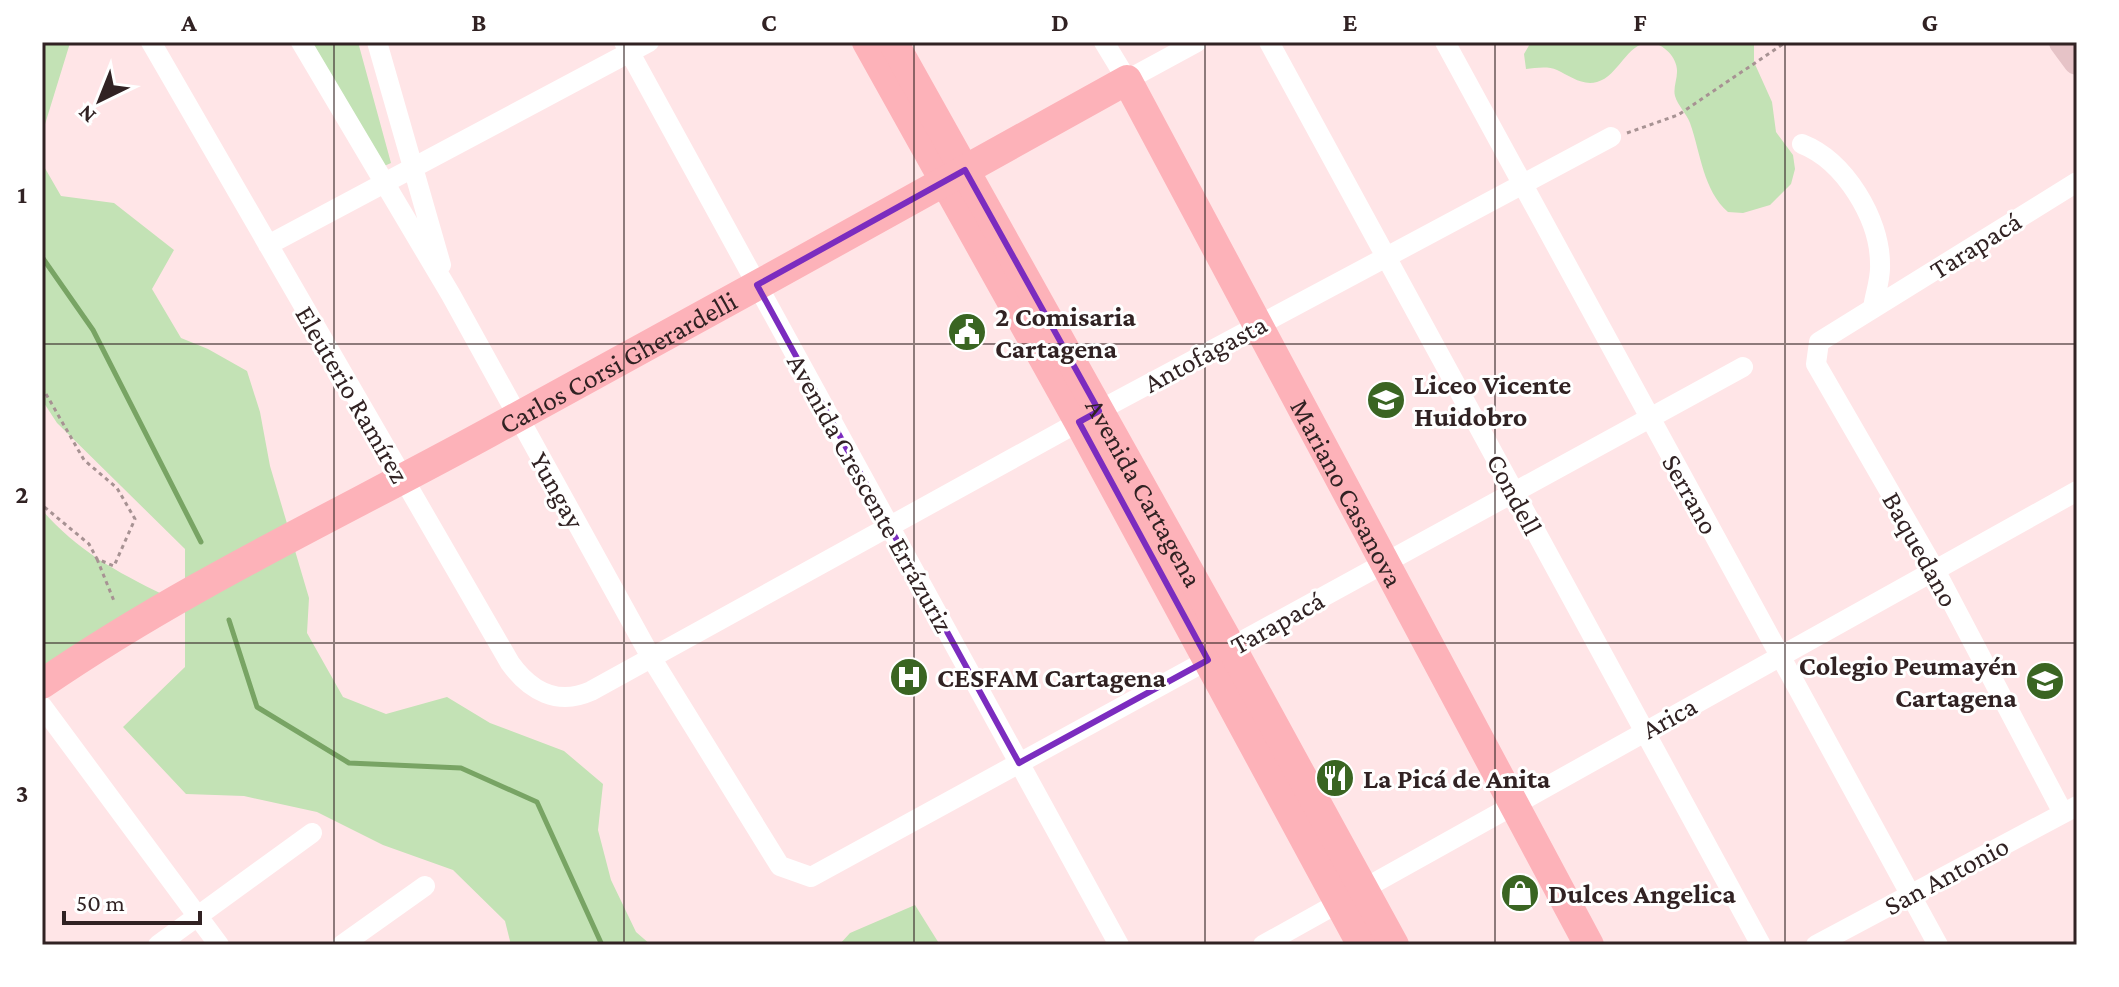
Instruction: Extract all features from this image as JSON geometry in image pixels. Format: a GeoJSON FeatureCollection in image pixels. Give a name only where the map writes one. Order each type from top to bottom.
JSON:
{"type":"FeatureCollection","features":[{"type":"Feature","properties":{"kind":"main road","name":"Avenida Cartagena"},"geometry":{"type":"LineString","coordinates":[[867,42],[954,176],[1351,895],[1394,945]]}},
{"type":"Feature","properties":{"kind":"main road","name":"Avenida Cartagena"},"geometry":{"type":"LineString","coordinates":[[893,42],[954,176]]}},
{"type":"Feature","properties":{"kind":"main road","name":"Carlos Corsi Gherardelli"},"geometry":{"type":"LineString","coordinates":[[42,684],[174,600],[517,417],[1127,80]]}},
{"type":"Feature","properties":{"kind":"main road","name":"Mariano Casanova"},"geometry":{"type":"LineString","coordinates":[[1127,80],[1589,945]]}},
{"type":"Feature","properties":{"kind":"main road","name":"Avenida Cartagena"},"geometry":{"type":"LineString","coordinates":[[1351,895],[1362,945]]}},
{"type":"Feature","properties":{"kind":"street","name":"Eleuterio Ramírez"},"geometry":{"type":"LineString","coordinates":[[151,42],[401,478],[517,673],[535,688],[552,696],[571,698],[591,691]]}},
{"type":"Feature","properties":{"kind":"street","name":"Yungay"},"geometry":{"type":"LineString","coordinates":[[301,42],[451,295],[652,659],[780,866],[811,877]]}},
{"type":"Feature","properties":{"kind":"street"},"geometry":{"type":"LineString","coordinates":[[377,42],[451,295]]}},
{"type":"Feature","properties":{"kind":"street"},"geometry":{"type":"LineString","coordinates":[[268,245],[627,47],[649,42]]}},
{"type":"Feature","properties":{"kind":"street","name":"Mariano Casanova"},"geometry":{"type":"LineString","coordinates":[[1104,42],[1127,80]]}},
{"type":"Feature","properties":{"kind":"street","name":"Carlos Corsi Gherardelli"},"geometry":{"type":"LineString","coordinates":[[1127,80],[1197,42]]}},
{"type":"Feature","properties":{"kind":"street","name":"Condell"},"geometry":{"type":"LineString","coordinates":[[1269,42],[1761,945]]}},
{"type":"Feature","properties":{"kind":"street","name":"Serrano"},"geometry":{"type":"LineString","coordinates":[[1445,42],[1938,945]]}},
{"type":"Feature","properties":{"kind":"street"},"geometry":{"type":"LineString","coordinates":[[2063,42],[2077,61]]}},
{"type":"Feature","properties":{"kind":"street","name":"Avenida Crescente Errázuriz"},"geometry":{"type":"LineString","coordinates":[[627,47],[1119,945]]}},
{"type":"Feature","properties":{"kind":"street","name":"Antofagasta"},"geometry":{"type":"LineString","coordinates":[[591,691],[1089,416],[1611,137]]}},
{"type":"Feature","properties":{"kind":"street"},"geometry":{"type":"LineString","coordinates":[[1802,144],[1816,150],[1842,171],[1862,203],[1881,262],[1873,308]]}},
{"type":"Feature","properties":{"kind":"street","name":"Tarapacá"},"geometry":{"type":"LineString","coordinates":[[1873,308],[2077,182]]}},
{"type":"Feature","properties":{"kind":"street","name":"Baquedano"},"geometry":{"type":"LineString","coordinates":[[1873,308],[1819,342],[1816,364],[2070,810]]}},
{"type":"Feature","properties":{"kind":"street","name":"Tarapacá"},"geometry":{"type":"LineString","coordinates":[[811,877],[1743,367]]}},
{"type":"Feature","properties":{"kind":"street","name":"Arica"},"geometry":{"type":"LineString","coordinates":[[1263,945],[2077,491]]}},
{"type":"Feature","properties":{"kind":"street"},"geometry":{"type":"LineString","coordinates":[[42,706],[219,945]]}},
{"type":"Feature","properties":{"kind":"street","name":"San Antonio"},"geometry":{"type":"LineString","coordinates":[[1816,945],[2070,810]]}},
{"type":"Feature","properties":{"kind":"street"},"geometry":{"type":"LineString","coordinates":[[158,945],[312,833]]}},
{"type":"Feature","properties":{"kind":"street"},"geometry":{"type":"LineString","coordinates":[[342,945],[425,886]]}},
{"type":"Feature","properties":{"kind":"path"},"geometry":{"type":"LineString","coordinates":[[1611,137],[1678,115],[1786,42]]}},
{"type":"Feature","properties":{"kind":"path"},"geometry":{"type":"LineString","coordinates":[[42,387],[84,460],[117,488],[135,519],[114,566],[97,559]]}},
{"type":"Feature","properties":{"kind":"path"},"geometry":{"type":"LineString","coordinates":[[42,505],[89,544],[114,601]]}},
{"type":"Feature","properties":{"kind":"highlighted area"},"geometry":{"type":"Polygon","coordinates":[[[965,170],[1099,411],[1079,422],[1208,660],[1019,763],[757,285],[965,170]]]}},
{"type":"Feature","properties":{"kind":"green space"},"geometry":{"type":"Polygon","coordinates":[[[42,42],[70,43],[42,134],[42,42]]]}},
{"type":"Feature","properties":{"kind":"green space"},"geometry":{"type":"Polygon","coordinates":[[[310,42],[358,42],[391,163],[382,167],[310,42]]]}},
{"type":"Feature","properties":{"kind":"green space"},"geometry":{"type":"Polygon","coordinates":[[[1531,42],[1754,42],[1754,62],[1772,102],[1776,132],[1793,155],[1795,169],[1791,184],[1770,205],[1743,213],[1728,212],[1713,193],[1690,123],[1675,96],[1675,62],[1660,46],[1642,44],[1605,79],[1586,83],[1553,69],[1526,69],[1524,54],[1531,42]]]}},
{"type":"Feature","properties":{"kind":"green space"},"geometry":{"type":"Polygon","coordinates":[[[42,163],[61,196],[114,203],[174,250],[152,289],[181,338],[247,371],[260,412],[270,466],[309,598],[307,633],[343,697],[386,714],[447,697],[490,723],[564,751],[603,784],[598,830],[611,880],[636,932],[651,945],[511,945],[505,921],[453,870],[383,845],[317,812],[244,796],[186,794],[123,727],[185,667],[185,549],[57,423],[42,400],[42,163]]]}},
{"type":"Feature","properties":{"kind":"green space"},"geometry":{"type":"Polygon","coordinates":[[[42,510],[69,537],[98,559],[164,595],[42,671],[42,510]]]}},
{"type":"Feature","properties":{"kind":"green space"},"geometry":{"type":"Polygon","coordinates":[[[915,905],[940,945],[839,945],[850,933],[915,905]]]}},
{"type":"Feature","properties":{"kind":"waterway"},"geometry":{"type":"LineString","coordinates":[[42,257],[93,330],[201,542]]}},
{"type":"Feature","properties":{"kind":"waterway"},"geometry":{"type":"LineString","coordinates":[[229,620],[257,707],[349,763],[461,768],[537,802],[602,945]]}},
{"type":"Feature","properties":{"kind":"place","name":"2 Comisaria Cartagena"},"geometry":{"type":"Point","coordinates":[967,332]}},
{"type":"Feature","properties":{"kind":"place","name":"Liceo Vicente Huidobro"},"geometry":{"type":"Point","coordinates":[1386,400]}},
{"type":"Feature","properties":{"kind":"place","name":"CESFAM Cartagena"},"geometry":{"type":"Point","coordinates":[909,677]}},
{"type":"Feature","properties":{"kind":"place","name":"Colegio Peumayén Cartagena"},"geometry":{"type":"Point","coordinates":[2045,681]}},
{"type":"Feature","properties":{"kind":"place","name":"La Picá de Anita"},"geometry":{"type":"Point","coordinates":[1335,778]}},
{"type":"Feature","properties":{"kind":"place","name":"Dulces Angelica"},"geometry":{"type":"Point","coordinates":[1520,893]}}]}
